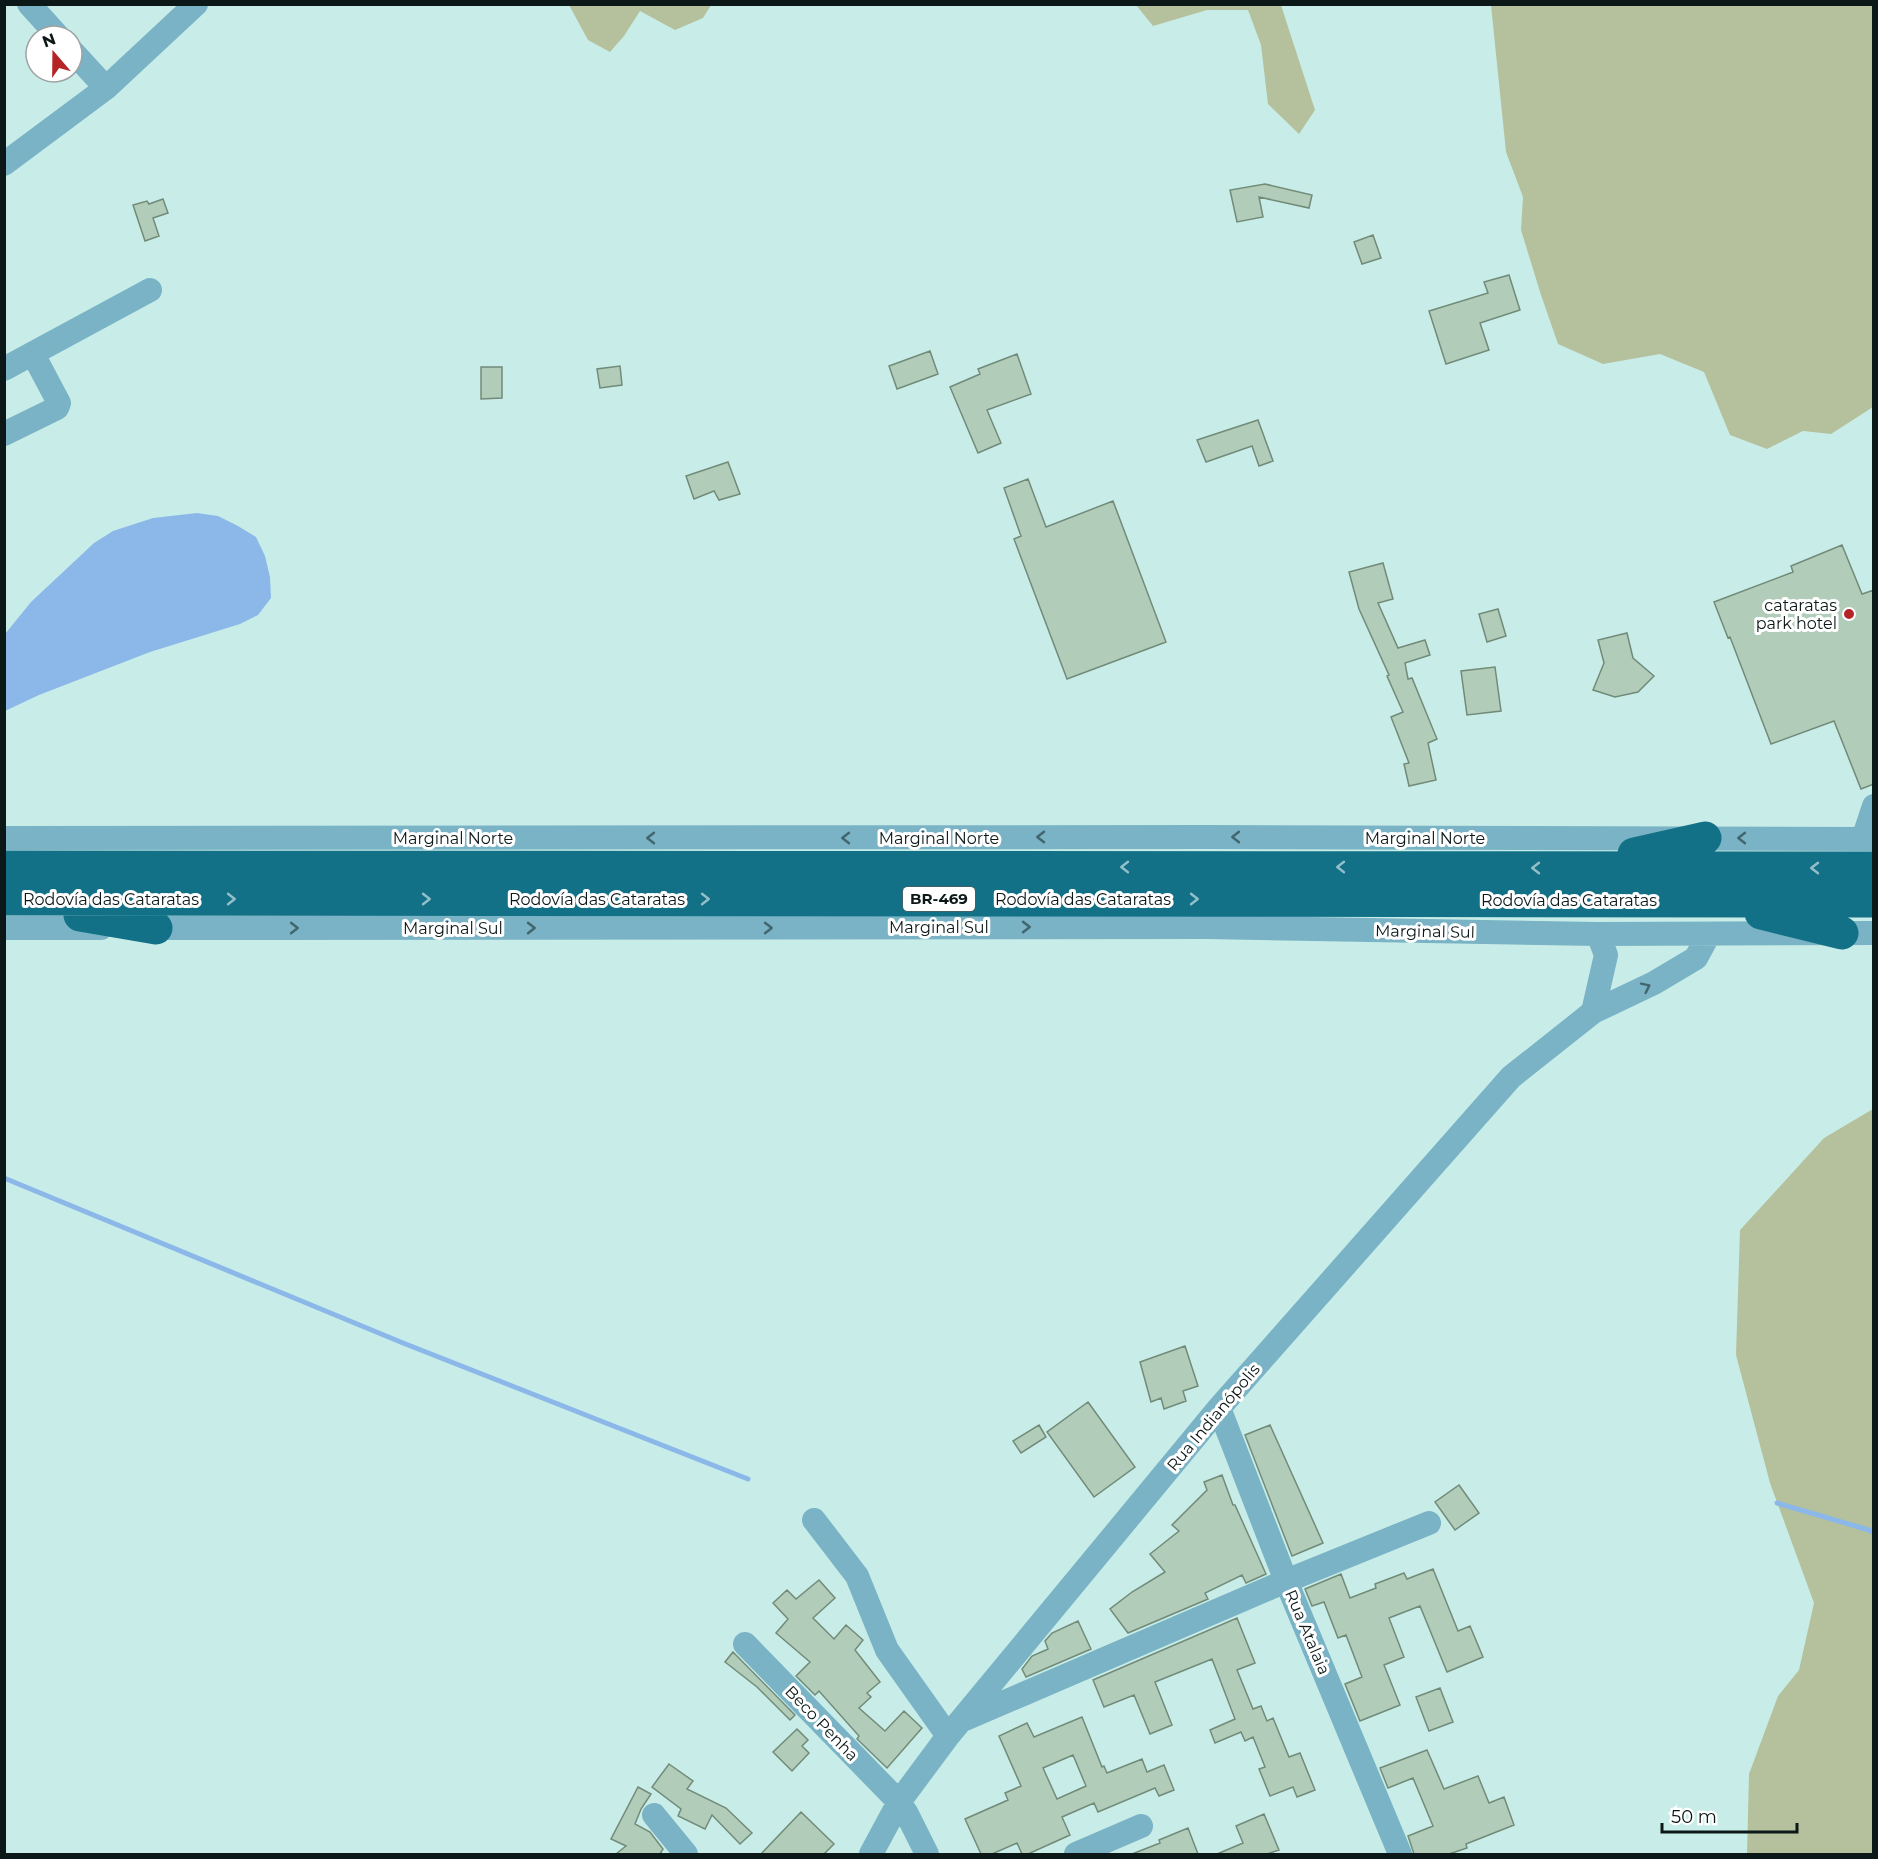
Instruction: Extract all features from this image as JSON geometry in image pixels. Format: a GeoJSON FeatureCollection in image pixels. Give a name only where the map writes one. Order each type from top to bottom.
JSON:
{"type":"FeatureCollection","features":[{"type":"Feature","properties":{"kind":"highway"},"geometry":{"type":"LineString","coordinates":[[1573,868],[1705,838]]}},
{"type":"Feature","properties":{"kind":"highway","name":"Rodovía das Cataratas"},"geometry":{"type":"LineString","coordinates":[[4,867],[1573,868],[1870,849]]}},
{"type":"Feature","properties":{"kind":"highway"},"geometry":{"type":"LineString","coordinates":[[1710,900],[1858,933]]}},
{"type":"Feature","properties":{"kind":"highway","name":"Rodovía das Cataratas"},"geometry":{"type":"LineString","coordinates":[[4,901],[1874,901]]}},
{"type":"Feature","properties":{"kind":"highway"},"geometry":{"type":"LineString","coordinates":[[4,901],[156,928]]}},
{"type":"Feature","properties":{"kind":"street"},"geometry":{"type":"LineString","coordinates":[[29,4],[47,24]]}},
{"type":"Feature","properties":{"kind":"street"},"geometry":{"type":"LineString","coordinates":[[4,164],[106,88],[196,4]]}},
{"type":"Feature","properties":{"kind":"street"},"geometry":{"type":"LineString","coordinates":[[84,64],[106,88]]}},
{"type":"Feature","properties":{"kind":"street"},"geometry":{"type":"LineString","coordinates":[[4,369],[150,290]]}},
{"type":"Feature","properties":{"kind":"street"},"geometry":{"type":"LineString","coordinates":[[4,434],[57,408],[59,403],[33,354]]}},
{"type":"Feature","properties":{"kind":"street"},"geometry":{"type":"LineString","coordinates":[[1870,849],[1874,806]]}},
{"type":"Feature","properties":{"kind":"street","name":"Marginal Norte"},"geometry":{"type":"LineString","coordinates":[[4,838],[1705,838],[1870,849]]}},
{"type":"Feature","properties":{"kind":"street","name":"Marginal Sul"},"geometry":{"type":"LineString","coordinates":[[4,928],[1206,927],[1598,934],[1858,933]]}},
{"type":"Feature","properties":{"kind":"street"},"geometry":{"type":"LineString","coordinates":[[1593,1012],[1606,955],[1598,934]]}},
{"type":"Feature","properties":{"kind":"street","name":"Rua Indianópolis"},"geometry":{"type":"LineString","coordinates":[[871,1854],[899,1802],[954,1729],[1219,1408],[1511,1077],[1593,1012],[1654,983],[1696,958],[1709,934]]}},
{"type":"Feature","properties":{"kind":"street","name":"Rua Atalaia"},"geometry":{"type":"LineString","coordinates":[[1219,1408],[1286,1581],[1400,1854]]}},
{"type":"Feature","properties":{"kind":"street"},"geometry":{"type":"LineString","coordinates":[[814,1520],[857,1576],[887,1650],[954,1729],[1286,1581],[1429,1523]]}},
{"type":"Feature","properties":{"kind":"street","name":"Beco Penha"},"geometry":{"type":"LineString","coordinates":[[745,1644],[899,1802],[927,1854]]}},
{"type":"Feature","properties":{"kind":"street"},"geometry":{"type":"LineString","coordinates":[[654,1815],[686,1854]]}},
{"type":"Feature","properties":{"kind":"street"},"geometry":{"type":"LineString","coordinates":[[1076,1854],[1141,1826]]}},
{"type":"Feature","properties":{"kind":"green space"},"geometry":{"type":"Polygon","coordinates":[[[569,5],[711,5],[703,18],[675,30],[640,11],[624,36],[610,52],[588,40],[569,5]]]}},
{"type":"Feature","properties":{"kind":"green space"},"geometry":{"type":"Polygon","coordinates":[[[1136,5],[1281,5],[1315,110],[1299,134],[1268,104],[1261,45],[1248,10],[1207,10],[1153,26],[1136,5]]]}},
{"type":"Feature","properties":{"kind":"green space"},"geometry":{"type":"Polygon","coordinates":[[[1491,5],[1873,5],[1873,407],[1831,434],[1803,431],[1767,449],[1730,435],[1704,372],[1660,354],[1603,364],[1558,344],[1521,230],[1523,197],[1506,152],[1491,5]]]}},
{"type":"Feature","properties":{"kind":"green space"},"geometry":{"type":"Polygon","coordinates":[[[1873,1109],[1873,1854],[1747,1854],[1749,1774],[1778,1696],[1799,1670],[1814,1603],[1770,1483],[1736,1355],[1740,1230],[1824,1138],[1873,1109]]]}},
{"type":"Feature","properties":{"kind":"water"},"geometry":{"type":"Polygon","coordinates":[[[197,513],[218,516],[256,537],[265,556],[270,577],[271,598],[258,615],[240,624],[150,652],[39,695],[5,711],[5,634],[31,602],[94,543],[113,531],[153,518],[197,513]]]}},
{"type":"Feature","properties":{"kind":"building"},"geometry":{"type":"Polygon","coordinates":[[[1265,184],[1312,195],[1309,208],[1259,197],[1263,217],[1237,222],[1230,190],[1265,184]]]}},
{"type":"Feature","properties":{"kind":"building"},"geometry":{"type":"Polygon","coordinates":[[[163,199],[168,213],[153,218],[159,236],[145,241],[133,205],[147,201],[149,204],[163,199]]]}},
{"type":"Feature","properties":{"kind":"building"},"geometry":{"type":"Polygon","coordinates":[[[1373,235],[1381,258],[1362,264],[1354,242],[1373,235]]]}},
{"type":"Feature","properties":{"kind":"building"},"geometry":{"type":"Polygon","coordinates":[[[1509,275],[1520,310],[1480,323],[1489,350],[1446,364],[1429,311],[1488,293],[1484,282],[1509,275]]]}},
{"type":"Feature","properties":{"kind":"building"},"geometry":{"type":"Polygon","coordinates":[[[930,351],[938,374],[897,389],[889,366],[930,351]]]}},
{"type":"Feature","properties":{"kind":"building"},"geometry":{"type":"Polygon","coordinates":[[[1017,354],[1031,394],[987,410],[1001,443],[978,453],[950,387],[980,374],[978,369],[1017,354]]]}},
{"type":"Feature","properties":{"kind":"building"},"geometry":{"type":"Polygon","coordinates":[[[620,366],[622,385],[600,388],[597,369],[620,366]]]}},
{"type":"Feature","properties":{"kind":"building"},"geometry":{"type":"Polygon","coordinates":[[[481,367],[502,367],[502,398],[481,399],[481,367]]]}},
{"type":"Feature","properties":{"kind":"building"},"geometry":{"type":"Polygon","coordinates":[[[1258,420],[1273,461],[1259,466],[1252,446],[1206,462],[1197,440],[1258,420]]]}},
{"type":"Feature","properties":{"kind":"building"},"geometry":{"type":"Polygon","coordinates":[[[728,462],[740,494],[719,500],[714,491],[694,499],[686,476],[728,462]]]}},
{"type":"Feature","properties":{"kind":"building"},"geometry":{"type":"Polygon","coordinates":[[[1028,479],[1046,527],[1113,501],[1166,642],[1067,679],[1014,539],[1021,536],[1004,488],[1028,479]]]}},
{"type":"Feature","properties":{"kind":"building"},"geometry":{"type":"Polygon","coordinates":[[[1842,545],[1862,594],[1874,590],[1874,784],[1861,789],[1834,721],[1771,744],[1730,637],[1728,638],[1714,602],[1793,572],[1791,566],[1842,545]]]}},
{"type":"Feature","properties":{"kind":"building"},"geometry":{"type":"Polygon","coordinates":[[[1383,563],[1393,599],[1378,603],[1398,648],[1425,640],[1430,655],[1405,663],[1408,679],[1412,678],[1437,739],[1428,743],[1436,780],[1409,786],[1404,764],[1409,763],[1391,717],[1403,712],[1359,609],[1349,572],[1383,563]]]}},
{"type":"Feature","properties":{"kind":"building"},"geometry":{"type":"Polygon","coordinates":[[[1498,609],[1506,636],[1487,642],[1479,614],[1498,609]]]}},
{"type":"Feature","properties":{"kind":"building"},"geometry":{"type":"Polygon","coordinates":[[[1627,633],[1633,658],[1654,676],[1638,692],[1615,697],[1593,690],[1604,663],[1598,640],[1627,633]]]}},
{"type":"Feature","properties":{"kind":"building"},"geometry":{"type":"Polygon","coordinates":[[[1495,667],[1501,711],[1467,715],[1461,671],[1495,667]]]}},
{"type":"Feature","properties":{"kind":"building"},"geometry":{"type":"Polygon","coordinates":[[[1185,1346],[1198,1386],[1183,1391],[1186,1401],[1164,1409],[1161,1398],[1151,1402],[1140,1362],[1185,1346]]]}},
{"type":"Feature","properties":{"kind":"building"},"geometry":{"type":"Polygon","coordinates":[[[1088,1402],[1135,1467],[1094,1497],[1047,1432],[1088,1402]]]}},
{"type":"Feature","properties":{"kind":"building"},"geometry":{"type":"Polygon","coordinates":[[[1039,1425],[1046,1437],[1021,1453],[1013,1441],[1039,1425]]]}},
{"type":"Feature","properties":{"kind":"building"},"geometry":{"type":"Polygon","coordinates":[[[1270,1425],[1323,1543],[1292,1556],[1245,1435],[1270,1425]]]}},
{"type":"Feature","properties":{"kind":"building"},"geometry":{"type":"Polygon","coordinates":[[[1222,1475],[1233,1505],[1235,1505],[1266,1574],[1246,1583],[1242,1575],[1205,1593],[1208,1599],[1128,1633],[1110,1609],[1132,1592],[1165,1572],[1150,1554],[1179,1531],[1172,1525],[1207,1490],[1204,1482],[1222,1475]]]}},
{"type":"Feature","properties":{"kind":"building"},"geometry":{"type":"Polygon","coordinates":[[[1459,1485],[1479,1513],[1455,1530],[1435,1502],[1459,1485]]]}},
{"type":"Feature","properties":{"kind":"building"},"geometry":{"type":"Polygon","coordinates":[[[1433,1569],[1458,1631],[1470,1626],[1483,1657],[1447,1672],[1420,1606],[1389,1618],[1404,1657],[1384,1665],[1400,1705],[1360,1721],[1345,1684],[1362,1677],[1346,1635],[1338,1638],[1324,1602],[1312,1606],[1305,1589],[1341,1574],[1350,1598],[1376,1588],[1375,1584],[1404,1573],[1407,1579],[1433,1569]]]}},
{"type":"Feature","properties":{"kind":"building"},"geometry":{"type":"Polygon","coordinates":[[[819,1580],[835,1598],[813,1618],[834,1639],[846,1625],[863,1640],[855,1650],[880,1682],[867,1693],[871,1697],[859,1708],[885,1731],[904,1711],[922,1728],[887,1768],[857,1739],[859,1736],[819,1691],[815,1695],[796,1676],[810,1662],[776,1633],[788,1619],[773,1603],[787,1590],[796,1599],[819,1580]]]}},
{"type":"Feature","properties":{"kind":"building"},"geometry":{"type":"Polygon","coordinates":[[[1237,1618],[1255,1663],[1237,1670],[1253,1709],[1261,1706],[1267,1721],[1273,1718],[1289,1757],[1300,1753],[1315,1790],[1297,1797],[1293,1787],[1270,1796],[1259,1769],[1265,1767],[1253,1737],[1245,1741],[1241,1732],[1215,1743],[1210,1730],[1235,1719],[1212,1659],[1155,1682],[1172,1725],[1150,1734],[1134,1695],[1104,1707],[1093,1680],[1237,1618]]]}},
{"type":"Feature","properties":{"kind":"building"},"geometry":{"type":"Polygon","coordinates":[[[1078,1621],[1091,1649],[1026,1677],[1022,1669],[1032,1656],[1048,1649],[1045,1641],[1052,1633],[1078,1621]]]}},
{"type":"Feature","properties":{"kind":"building"},"geometry":{"type":"Polygon","coordinates":[[[733,1652],[795,1715],[790,1720],[757,1687],[725,1662],[733,1652]]]}},
{"type":"Feature","properties":{"kind":"building"},"geometry":{"type":"Polygon","coordinates":[[[1440,1688],[1453,1722],[1429,1731],[1416,1697],[1440,1688]]]}},
{"type":"Feature","properties":{"kind":"building"},"geometry":{"type":"Polygon","coordinates":[[[1082,1717],[1102,1767],[1104,1766],[1107,1773],[1142,1759],[1147,1772],[1164,1765],[1174,1790],[1159,1796],[1155,1788],[1098,1812],[1094,1803],[1062,1817],[1070,1835],[1028,1854],[1022,1854],[1017,1843],[992,1854],[981,1854],[965,1819],[1008,1800],[1005,1793],[1021,1786],[999,1736],[1027,1723],[1034,1737],[1082,1717]],[[1073,1755],[1043,1768],[1057,1799],[1086,1786],[1073,1755]]]}},
{"type":"Feature","properties":{"kind":"building"},"geometry":{"type":"Polygon","coordinates":[[[797,1729],[808,1740],[802,1746],[809,1753],[792,1771],[773,1752],[797,1729]]]}},
{"type":"Feature","properties":{"kind":"building"},"geometry":{"type":"Polygon","coordinates":[[[1427,1750],[1444,1789],[1478,1776],[1489,1803],[1504,1797],[1514,1825],[1466,1844],[1467,1848],[1449,1854],[1414,1854],[1408,1836],[1433,1826],[1413,1778],[1388,1788],[1380,1768],[1427,1750]]]}},
{"type":"Feature","properties":{"kind":"building"},"geometry":{"type":"Polygon","coordinates":[[[669,1764],[693,1781],[687,1789],[726,1808],[752,1833],[740,1844],[712,1815],[705,1829],[678,1816],[681,1809],[652,1787],[669,1764]]]}},
{"type":"Feature","properties":{"kind":"building"},"geometry":{"type":"Polygon","coordinates":[[[638,1787],[651,1794],[635,1824],[650,1832],[663,1849],[660,1854],[616,1854],[626,1846],[611,1839],[638,1787]]]}},
{"type":"Feature","properties":{"kind":"building"},"geometry":{"type":"Polygon","coordinates":[[[801,1812],[834,1844],[824,1854],[761,1854],[801,1812]]]}},
{"type":"Feature","properties":{"kind":"building"},"geometry":{"type":"Polygon","coordinates":[[[1264,1814],[1279,1850],[1267,1854],[1217,1854],[1243,1843],[1236,1826],[1264,1814]]]}},
{"type":"Feature","properties":{"kind":"building"},"geometry":{"type":"Polygon","coordinates":[[[1188,1828],[1198,1854],[1132,1854],[1160,1843],[1159,1840],[1188,1828]]]}},
{"type":"Feature","properties":{"kind":"waterway"},"geometry":{"type":"LineString","coordinates":[[4,1178],[403,1343],[748,1479]]}},
{"type":"Feature","properties":{"kind":"waterway"},"geometry":{"type":"LineString","coordinates":[[1777,1503],[1874,1533]]}},
{"type":"Feature","properties":{"kind":"place","name":"cataratas park hotel"},"geometry":{"type":"Point","coordinates":[1849,614]}}]}
